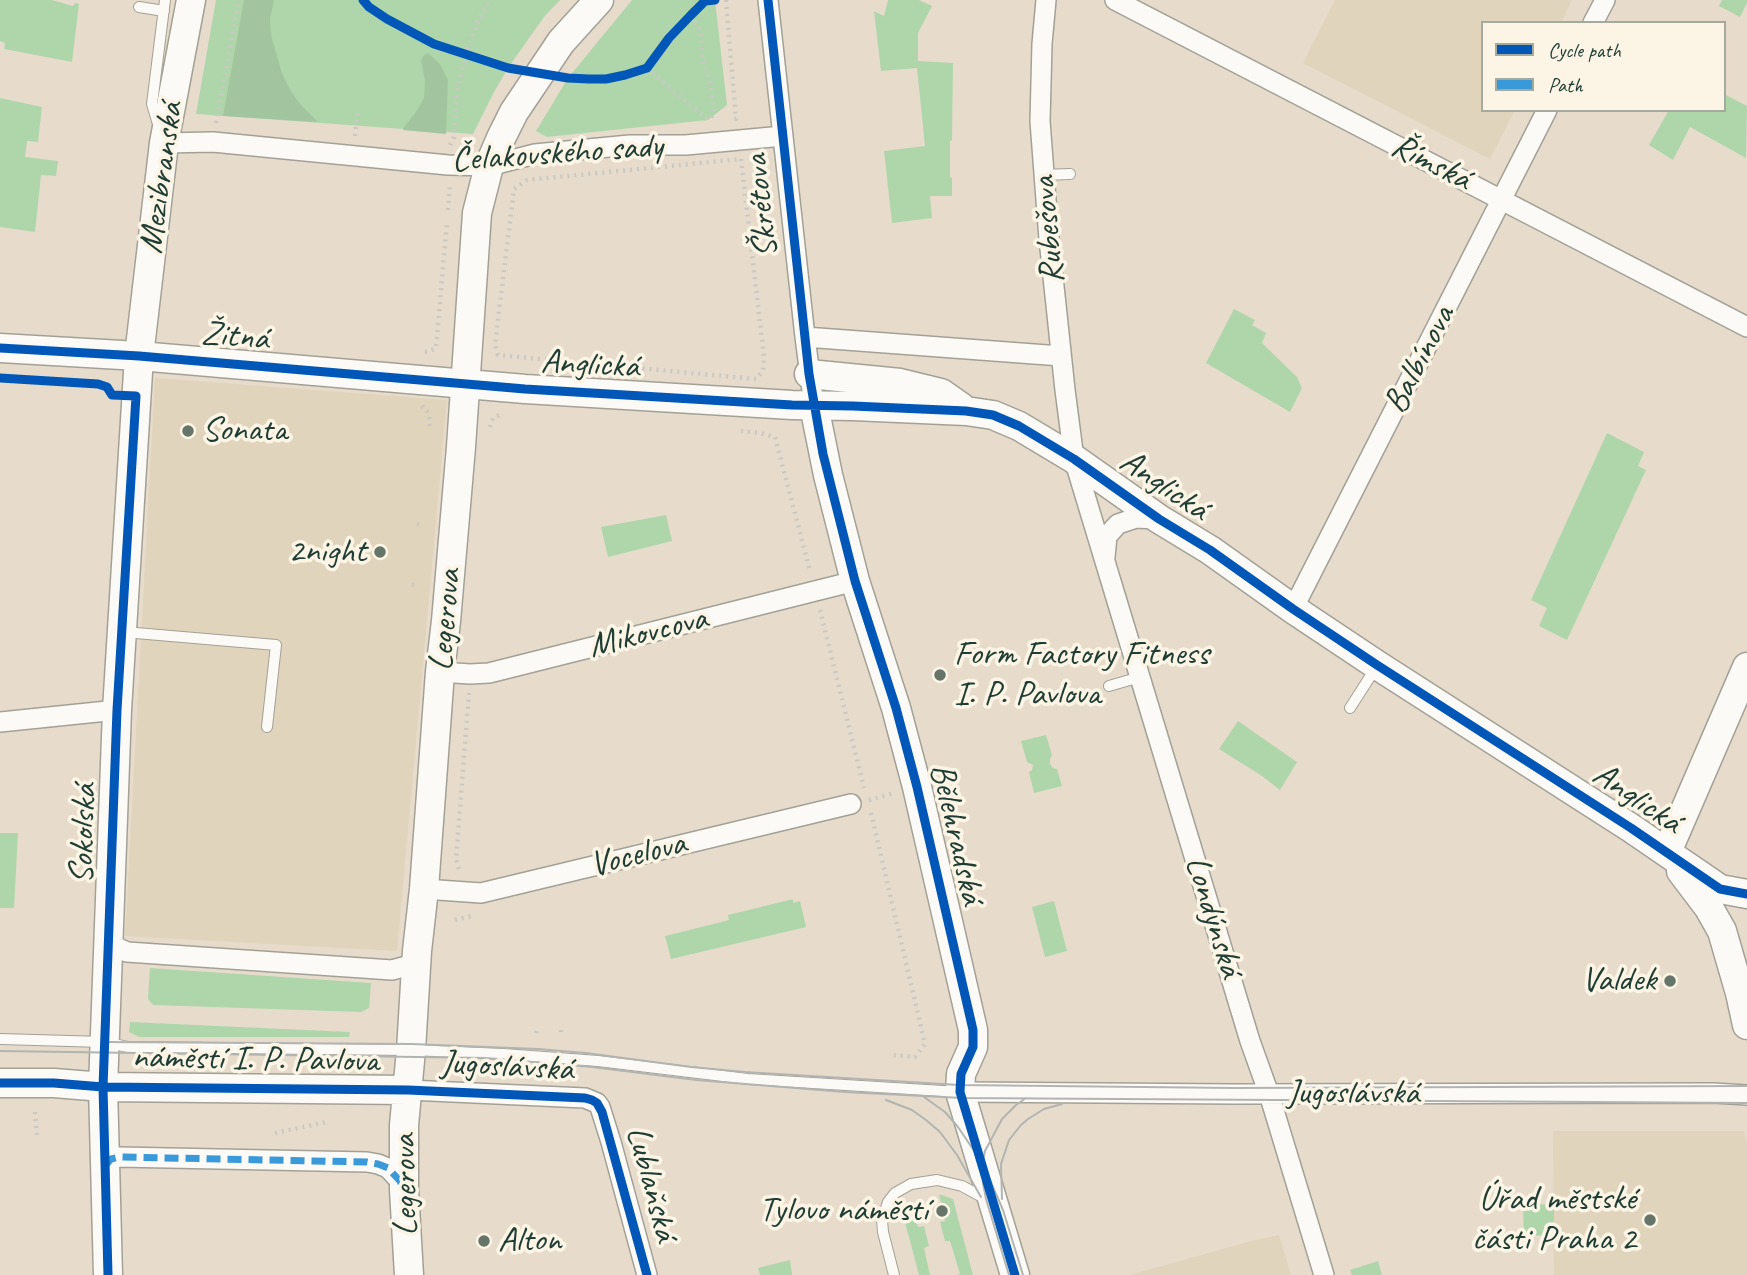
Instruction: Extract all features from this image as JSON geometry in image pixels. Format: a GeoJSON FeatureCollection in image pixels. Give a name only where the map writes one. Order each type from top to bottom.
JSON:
{"type":"FeatureCollection","features":[{"type":"Feature","properties":{"kind":"street","name":"Mezibranská"},"geometry":{"type":"LineString","coordinates":[[139,356],[164,143],[191,0]]}},
{"type":"Feature","properties":{"kind":"street","name":"Legerova"},"geometry":{"type":"LineString","coordinates":[[409,1275],[404,1190],[404,1125],[440,672],[449,594],[477,213],[489,166],[514,112],[562,42],[600,0]]}},
{"type":"Feature","properties":{"kind":"street","name":"Škrétova"},"geometry":{"type":"LineString","coordinates":[[768,0],[814,406]]}},
{"type":"Feature","properties":{"kind":"street","name":"Rubešova"},"geometry":{"type":"LineString","coordinates":[[1046,0],[1040,121],[1049,239],[1074,459]]}},
{"type":"Feature","properties":{"kind":"street","name":"Římská"},"geometry":{"type":"LineString","coordinates":[[1115,0],[1747,327]]}},
{"type":"Feature","properties":{"kind":"street"},"geometry":{"type":"LineString","coordinates":[[1594,21],[1605,0]]}},
{"type":"Feature","properties":{"kind":"street","name":"Balbínova"},"geometry":{"type":"LineString","coordinates":[[1293,609],[1546,112]]}},
{"type":"Feature","properties":{"kind":"street","name":"Čelakovského sady"},"geometry":{"type":"LineString","coordinates":[[164,143],[213,142],[449,155],[489,166],[535,154],[783,136]]}},
{"type":"Feature","properties":{"kind":"street"},"geometry":{"type":"LineString","coordinates":[[805,337],[1061,356]]}},
{"type":"Feature","properties":{"kind":"street","name":"Žitná"},"geometry":{"type":"LineString","coordinates":[[0,348],[139,356],[465,384]]}},
{"type":"Feature","properties":{"kind":"street","name":"Sokolská"},"geometry":{"type":"LineString","coordinates":[[107,1275],[103,1087],[116,1045],[108,933],[117,710],[139,356]]}},
{"type":"Feature","properties":{"kind":"street"},"geometry":{"type":"LineString","coordinates":[[809,374],[911,386],[942,393],[967,411]]}},
{"type":"Feature","properties":{"kind":"street","name":"Anglická"},"geometry":{"type":"LineString","coordinates":[[465,384],[814,406],[967,411],[993,415],[1019,426],[1074,459],[1377,665],[1612,815],[1720,889],[1746,894]]}},
{"type":"Feature","properties":{"kind":"street","name":"Bělehradská"},"geometry":{"type":"LineString","coordinates":[[814,406],[828,475],[855,581],[896,708],[917,787],[973,1030],[973,1047],[961,1074],[960,1092],[1015,1275]]}},
{"type":"Feature","properties":{"kind":"street","name":"Londýnská"},"geometry":{"type":"LineString","coordinates":[[1074,459],[1246,1028],[1324,1275]]}},
{"type":"Feature","properties":{"kind":"street"},"geometry":{"type":"LineString","coordinates":[[1105,558],[1107,536],[1118,524],[1136,518],[1159,519]]}},
{"type":"Feature","properties":{"kind":"street","name":"Mikovcova"},"geometry":{"type":"LineString","coordinates":[[440,672],[489,673],[855,581]]}},
{"type":"Feature","properties":{"kind":"street"},"geometry":{"type":"LineString","coordinates":[[1667,852],[1747,667]]}},
{"type":"Feature","properties":{"kind":"street"},"geometry":{"type":"LineString","coordinates":[[0,722],[117,710]]}},
{"type":"Feature","properties":{"kind":"street","name":"Vocelova"},"geometry":{"type":"LineString","coordinates":[[424,889],[481,894],[851,804]]}},
{"type":"Feature","properties":{"kind":"street","name":"Anglická"},"geometry":{"type":"LineString","coordinates":[[1667,852],[1709,908],[1721,931],[1747,1025]]}},
{"type":"Feature","properties":{"kind":"street"},"geometry":{"type":"LineString","coordinates":[[108,933],[116,947],[127,952],[392,970],[407,966],[417,951]]}},
{"type":"Feature","properties":{"kind":"street"},"geometry":{"type":"LineString","coordinates":[[1740,993],[1747,954]]}},
{"type":"Feature","properties":{"kind":"street","name":"náměstí I. P. Pavlova"},"geometry":{"type":"LineString","coordinates":[[0,1083],[103,1087],[408,1090]]}},
{"type":"Feature","properties":{"kind":"street","name":"Jugoslávská"},"geometry":{"type":"LineString","coordinates":[[408,1090],[585,1098],[600,1107]]}},
{"type":"Feature","properties":{"kind":"street","name":"Jugoslávská"},"geometry":{"type":"LineString","coordinates":[[960,1092],[1747,1095]]}},
{"type":"Feature","properties":{"kind":"street","name":"Lublaňská"},"geometry":{"type":"LineString","coordinates":[[600,1107],[647,1275]]}},
{"type":"Feature","properties":{"kind":"street"},"geometry":{"type":"LineString","coordinates":[[105,1168],[111,1159],[119,1157],[367,1162],[388,1168],[404,1190]]}},
{"type":"Feature","properties":{"kind":"lane"},"geometry":{"type":"LineString","coordinates":[[139,7],[164,5],[152,104],[164,143]]}},
{"type":"Feature","properties":{"kind":"lane"},"geometry":{"type":"LineString","coordinates":[[1044,175],[1070,174]]}},
{"type":"Feature","properties":{"kind":"lane"},"geometry":{"type":"LineString","coordinates":[[122,632],[276,645],[267,727]]}},
{"type":"Feature","properties":{"kind":"lane"},"geometry":{"type":"LineString","coordinates":[[1350,708],[1377,665]]}},
{"type":"Feature","properties":{"kind":"lane"},"geometry":{"type":"LineString","coordinates":[[1109,686],[1141,677]]}},
{"type":"Feature","properties":{"kind":"lane"},"geometry":{"type":"LineString","coordinates":[[0,1040],[116,1045],[411,1050],[538,1056],[735,1077],[960,1092]]}},
{"type":"Feature","properties":{"kind":"lane"},"geometry":{"type":"LineString","coordinates":[[894,1275],[882,1220],[888,1202],[901,1188],[919,1182],[946,1181],[962,1185],[993,1202]]}},
{"type":"Feature","properties":{"kind":"path"},"geometry":{"type":"LineString","coordinates":[[213,142],[239,0]]}},
{"type":"Feature","properties":{"kind":"path"},"geometry":{"type":"LineString","coordinates":[[363,0],[369,7],[402,28],[434,44],[508,68]]}},
{"type":"Feature","properties":{"kind":"path"},"geometry":{"type":"LineString","coordinates":[[414,351],[428,352],[436,348],[450,186],[446,182],[454,137],[457,92],[477,22],[490,0]]}},
{"type":"Feature","properties":{"kind":"path"},"geometry":{"type":"LineString","coordinates":[[572,69],[566,79],[606,79],[647,68],[670,38],[705,1],[715,0]]}},
{"type":"Feature","properties":{"kind":"path"},"geometry":{"type":"LineString","coordinates":[[702,125],[736,119],[726,0]]}},
{"type":"Feature","properties":{"kind":"path"},"geometry":{"type":"LineString","coordinates":[[690,16],[701,33],[701,58],[709,78],[714,107],[711,123]]}},
{"type":"Feature","properties":{"kind":"path"},"geometry":{"type":"LineString","coordinates":[[647,68],[711,123]]}},
{"type":"Feature","properties":{"kind":"path"},"geometry":{"type":"LineString","coordinates":[[355,137],[358,110]]}},
{"type":"Feature","properties":{"kind":"path"},"geometry":{"type":"LineString","coordinates":[[515,357],[498,355],[495,344],[514,189],[527,180],[741,159],[764,357],[763,371],[756,379]]}},
{"type":"Feature","properties":{"kind":"path"},"geometry":{"type":"LineString","coordinates":[[487,436],[493,418],[510,411]]}},
{"type":"Feature","properties":{"kind":"path"},"geometry":{"type":"LineString","coordinates":[[732,430],[775,437],[816,591],[925,1044],[915,1057],[892,1055]]}},
{"type":"Feature","properties":{"kind":"path"},"geometry":{"type":"LineString","coordinates":[[458,868],[456,859],[470,674]]}},
{"type":"Feature","properties":{"kind":"path"},"geometry":{"type":"LineString","coordinates":[[1619,988],[1618,970],[1622,965]]}},
{"type":"Feature","properties":{"kind":"path"},"geometry":{"type":"LineString","coordinates":[[35,1112],[37,1136]]}},
{"type":"Feature","properties":{"kind":"path"},"geometry":{"type":"LineString","coordinates":[[275,1133],[327,1122]]}},
{"type":"Feature","properties":{"kind":"shaded area"},"geometry":{"type":"Polygon","coordinates":[[[1335,0],[1572,0],[1562,21],[1481,21],[1481,112],[1514,112],[1490,159],[1303,63],[1335,0]]]}},
{"type":"Feature","properties":{"kind":"shaded area"},"geometry":{"type":"Polygon","coordinates":[[[155,378],[447,400],[397,951],[125,936],[155,378]]]}},
{"type":"Feature","properties":{"kind":"shaded area","name":"Úřad městské části Praha 2"},"geometry":{"type":"Polygon","coordinates":[[[1553,1131],[1744,1131],[1747,1143],[1747,1275],[1554,1275],[1553,1131]]]}},
{"type":"Feature","properties":{"kind":"shaded area"},"geometry":{"type":"Polygon","coordinates":[[[1279,1235],[1291,1275],[1130,1275],[1251,1241],[1279,1235]]]}},
{"type":"Feature","properties":{"kind":"green space"},"geometry":{"type":"Polygon","coordinates":[[[0,0],[52,0],[73,6],[75,3],[79,4],[72,62],[4,49],[5,43],[0,41],[0,0]]]}},
{"type":"Feature","properties":{"kind":"green space"},"geometry":{"type":"Polygon","coordinates":[[[216,0],[560,0],[544,17],[508,68],[473,134],[196,114],[216,0]]]}},
{"type":"Feature","properties":{"kind":"green space"},"geometry":{"type":"Polygon","coordinates":[[[244,0],[274,0],[270,19],[271,35],[282,73],[300,104],[318,122],[223,116],[244,0]]]}},
{"type":"Feature","properties":{"kind":"green space"},"geometry":{"type":"Polygon","coordinates":[[[632,0],[715,0],[727,105],[708,120],[547,137],[536,131],[568,78],[632,0]]]}},
{"type":"Feature","properties":{"kind":"green space"},"geometry":{"type":"Polygon","coordinates":[[[888,0],[919,0],[932,6],[918,33],[918,61],[953,63],[950,141],[952,196],[930,196],[932,218],[892,223],[884,151],[925,146],[917,68],[881,71],[874,11],[884,16],[888,0]]]}},
{"type":"Feature","properties":{"kind":"green space"},"geometry":{"type":"Polygon","coordinates":[[[1722,0],[1747,0],[1747,3],[1740,17],[1719,6],[1722,0]]]}},
{"type":"Feature","properties":{"kind":"green space"},"geometry":{"type":"Polygon","coordinates":[[[428,53],[440,64],[448,80],[446,134],[403,130],[424,98],[425,80],[421,60],[428,53]]]}},
{"type":"Feature","properties":{"kind":"green space"},"geometry":{"type":"Polygon","coordinates":[[[1726,95],[1747,106],[1746,158],[1690,127],[1673,160],[1649,145],[1668,112],[1726,112],[1726,95]]]}},
{"type":"Feature","properties":{"kind":"green space"},"geometry":{"type":"Polygon","coordinates":[[[0,98],[42,107],[38,142],[27,141],[25,157],[58,161],[56,176],[41,175],[35,232],[0,227],[0,98]]]}},
{"type":"Feature","properties":{"kind":"green space"},"geometry":{"type":"Polygon","coordinates":[[[1234,309],[1255,320],[1252,325],[1266,333],[1262,343],[1297,377],[1302,388],[1290,412],[1206,363],[1234,309]]]}},
{"type":"Feature","properties":{"kind":"green space"},"geometry":{"type":"Polygon","coordinates":[[[1607,433],[1644,452],[1638,466],[1646,470],[1567,640],[1539,626],[1547,608],[1531,600],[1607,433]]]}},
{"type":"Feature","properties":{"kind":"green space"},"geometry":{"type":"Polygon","coordinates":[[[666,515],[672,541],[608,557],[601,527],[666,515]]]}},
{"type":"Feature","properties":{"kind":"green space"},"geometry":{"type":"Polygon","coordinates":[[[1238,721],[1297,762],[1280,790],[1219,749],[1238,721]]]}},
{"type":"Feature","properties":{"kind":"green space"},"geometry":{"type":"Polygon","coordinates":[[[1046,735],[1052,755],[1050,764],[1057,769],[1062,786],[1034,793],[1029,772],[1033,765],[1027,762],[1021,741],[1046,735]]]}},
{"type":"Feature","properties":{"kind":"green space"},"geometry":{"type":"Polygon","coordinates":[[[0,833],[18,833],[14,908],[0,908],[0,833]]]}},
{"type":"Feature","properties":{"kind":"green space"},"geometry":{"type":"Polygon","coordinates":[[[793,899],[793,903],[800,901],[806,927],[671,959],[665,936],[729,920],[728,915],[793,899]]]}},
{"type":"Feature","properties":{"kind":"green space"},"geometry":{"type":"Polygon","coordinates":[[[1054,901],[1067,951],[1045,957],[1032,907],[1054,901]]]}},
{"type":"Feature","properties":{"kind":"green space"},"geometry":{"type":"Polygon","coordinates":[[[150,968],[371,983],[369,1008],[361,1012],[153,1005],[148,999],[150,968]]]}},
{"type":"Feature","properties":{"kind":"green space"},"geometry":{"type":"Polygon","coordinates":[[[130,1022],[350,1032],[349,1037],[139,1037],[129,1032],[130,1022]]]}},
{"type":"Feature","properties":{"kind":"green space"},"geometry":{"type":"Polygon","coordinates":[[[939,1194],[953,1199],[973,1275],[957,1275],[960,1274],[950,1241],[945,1241],[940,1222],[945,1221],[939,1194]]]}},
{"type":"Feature","properties":{"kind":"green space"},"geometry":{"type":"Polygon","coordinates":[[[912,1201],[918,1227],[924,1226],[929,1246],[924,1248],[930,1275],[919,1275],[902,1211],[912,1201]]]}},
{"type":"Feature","properties":{"kind":"green space"},"geometry":{"type":"Polygon","coordinates":[[[1554,1204],[1554,1235],[1524,1236],[1523,1205],[1554,1204]]]}},
{"type":"Feature","properties":{"kind":"green space"},"geometry":{"type":"Polygon","coordinates":[[[790,1260],[792,1275],[760,1275],[758,1268],[790,1260]]]}},
{"type":"Feature","properties":{"kind":"green space"},"geometry":{"type":"Polygon","coordinates":[[[1378,1261],[1382,1275],[1352,1275],[1350,1270],[1378,1261]]]}},
{"type":"Feature","properties":{"kind":"tram line"},"geometry":{"type":"LineString","coordinates":[[104,1042],[412,1044],[538,1049],[745,1072],[959,1085],[1234,1088],[1747,1086]]}},
{"type":"Feature","properties":{"kind":"tram line"},"geometry":{"type":"LineString","coordinates":[[0,1051],[486,1058],[696,1080],[962,1098],[1747,1103]]}},
{"type":"Feature","properties":{"kind":"tram line"},"geometry":{"type":"LineString","coordinates":[[924,1097],[945,1112],[983,1164],[1003,1210],[1023,1275]]}},
{"type":"Feature","properties":{"kind":"tram line"},"geometry":{"type":"LineString","coordinates":[[1009,1275],[986,1199],[982,1166],[985,1151],[1002,1119],[1026,1098]]}},
{"type":"Feature","properties":{"kind":"tram line"},"geometry":{"type":"LineString","coordinates":[[886,1100],[912,1110],[940,1132],[957,1155],[981,1197]]}},
{"type":"Feature","properties":{"kind":"tram line"},"geometry":{"type":"LineString","coordinates":[[1002,1199],[1001,1164],[1009,1140],[1028,1119],[1044,1109],[1062,1104]]}},
{"type":"Feature","properties":{"kind":"marked path"},"geometry":{"type":"LineString","coordinates":[[105,1166],[111,1159],[119,1157],[367,1162],[388,1168],[404,1190]]}},
{"type":"Feature","properties":{"kind":"cycle path"},"geometry":{"type":"LineString","coordinates":[[363,0],[387,19],[434,44],[508,68],[589,79],[606,79],[647,68],[669,38],[705,1],[715,0]]}},
{"type":"Feature","properties":{"kind":"cycle path"},"geometry":{"type":"LineString","coordinates":[[768,0],[809,374],[823,454],[855,581],[896,708],[917,787],[973,1030],[973,1047],[961,1074],[960,1092],[1015,1275]]}},
{"type":"Feature","properties":{"kind":"cycle path"},"geometry":{"type":"LineString","coordinates":[[0,348],[139,356],[525,389],[792,405],[966,411],[993,415],[1019,426],[1074,459],[1377,665],[1631,828],[1720,889],[1747,894]]}},
{"type":"Feature","properties":{"kind":"cycle path"},"geometry":{"type":"LineString","coordinates":[[0,378],[98,384],[107,387],[112,395],[136,396],[117,710],[103,1087],[108,1275]]}},
{"type":"Feature","properties":{"kind":"cycle path"},"geometry":{"type":"LineString","coordinates":[[0,1083],[103,1087],[408,1090],[592,1100],[602,1112],[647,1275]]}},
{"type":"Feature","properties":{"kind":"place","name":"Sonata"},"geometry":{"type":"Point","coordinates":[188,431]}},
{"type":"Feature","properties":{"kind":"place","name":"2night"},"geometry":{"type":"Point","coordinates":[380,552]}},
{"type":"Feature","properties":{"kind":"place","name":"Form Factory Fitness I. P. Pavlova"},"geometry":{"type":"Point","coordinates":[940,675]}},
{"type":"Feature","properties":{"kind":"place","name":"Valdek"},"geometry":{"type":"Point","coordinates":[1670,981]}},
{"type":"Feature","properties":{"kind":"place","name":"Tylovo náměstí"},"geometry":{"type":"Point","coordinates":[942,1211]}},
{"type":"Feature","properties":{"kind":"place","name":"Úřad městské části Praha 2"},"geometry":{"type":"Point","coordinates":[1650,1220]}},
{"type":"Feature","properties":{"kind":"place","name":"Alton"},"geometry":{"type":"Point","coordinates":[484,1241]}}]}
